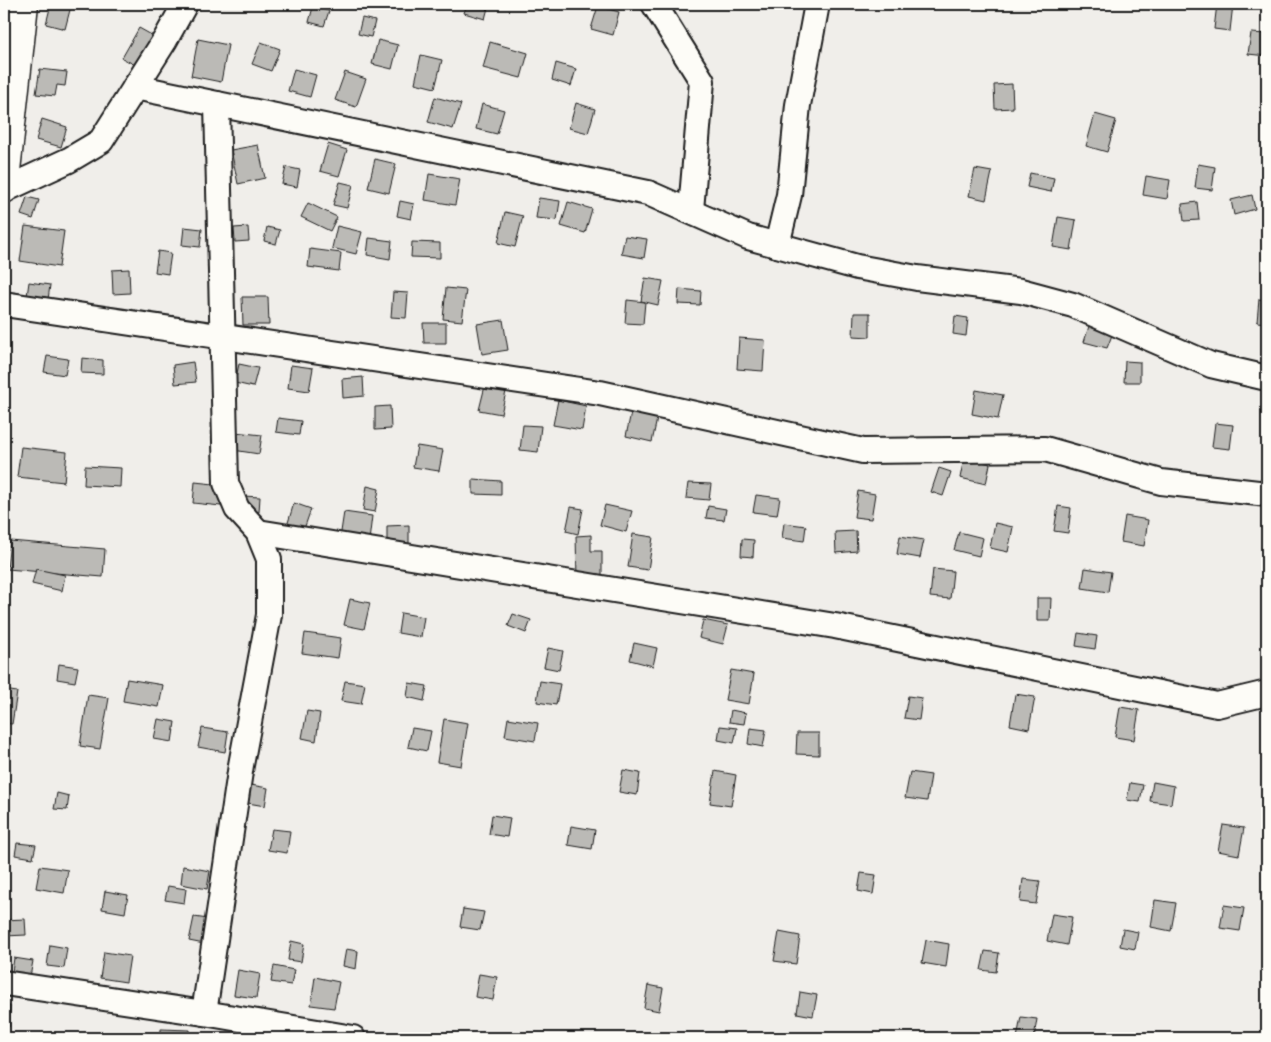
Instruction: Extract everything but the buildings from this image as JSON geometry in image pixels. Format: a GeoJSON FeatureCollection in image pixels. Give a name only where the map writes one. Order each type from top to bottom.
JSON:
{"type":"FeatureCollection","features":[{"type":"Feature","properties":{"kind":"street"},"geometry":{"type":"LineString","coordinates":[[4,190],[24,4]]}},
{"type":"Feature","properties":{"kind":"street"},"geometry":{"type":"LineString","coordinates":[[4,190],[69,160],[101,141],[185,4]]}},
{"type":"Feature","properties":{"kind":"street"},"geometry":{"type":"LineString","coordinates":[[654,4],[702,81],[691,210]]}},
{"type":"Feature","properties":{"kind":"street"},"geometry":{"type":"LineString","coordinates":[[776,245],[789,195],[798,106],[809,56],[817,4]]}},
{"type":"Feature","properties":{"kind":"street"},"geometry":{"type":"LineString","coordinates":[[135,87],[648,193],[691,210],[748,237],[857,267],[916,278],[1021,291],[1065,302],[1211,365],[1267,378]]}},
{"type":"Feature","properties":{"kind":"street"},"geometry":{"type":"LineString","coordinates":[[204,1013],[241,765],[269,615],[269,559],[258,532],[237,509],[226,483],[216,104]]}},
{"type":"Feature","properties":{"kind":"street"},"geometry":{"type":"LineString","coordinates":[[4,304],[222,335],[600,393],[863,452],[1044,449],[1161,482],[1267,494]]}},
{"type":"Feature","properties":{"kind":"street"},"geometry":{"type":"LineString","coordinates":[[258,532],[836,626],[1217,705],[1267,693]]}},
{"type":"Feature","properties":{"kind":"street"},"geometry":{"type":"LineString","coordinates":[[4,983],[204,1013],[353,1038]]}},
{"type":"Feature","properties":{"kind":"street"},"geometry":{"type":"LineString","coordinates":[[227,1017],[238,1038]]}}]}
